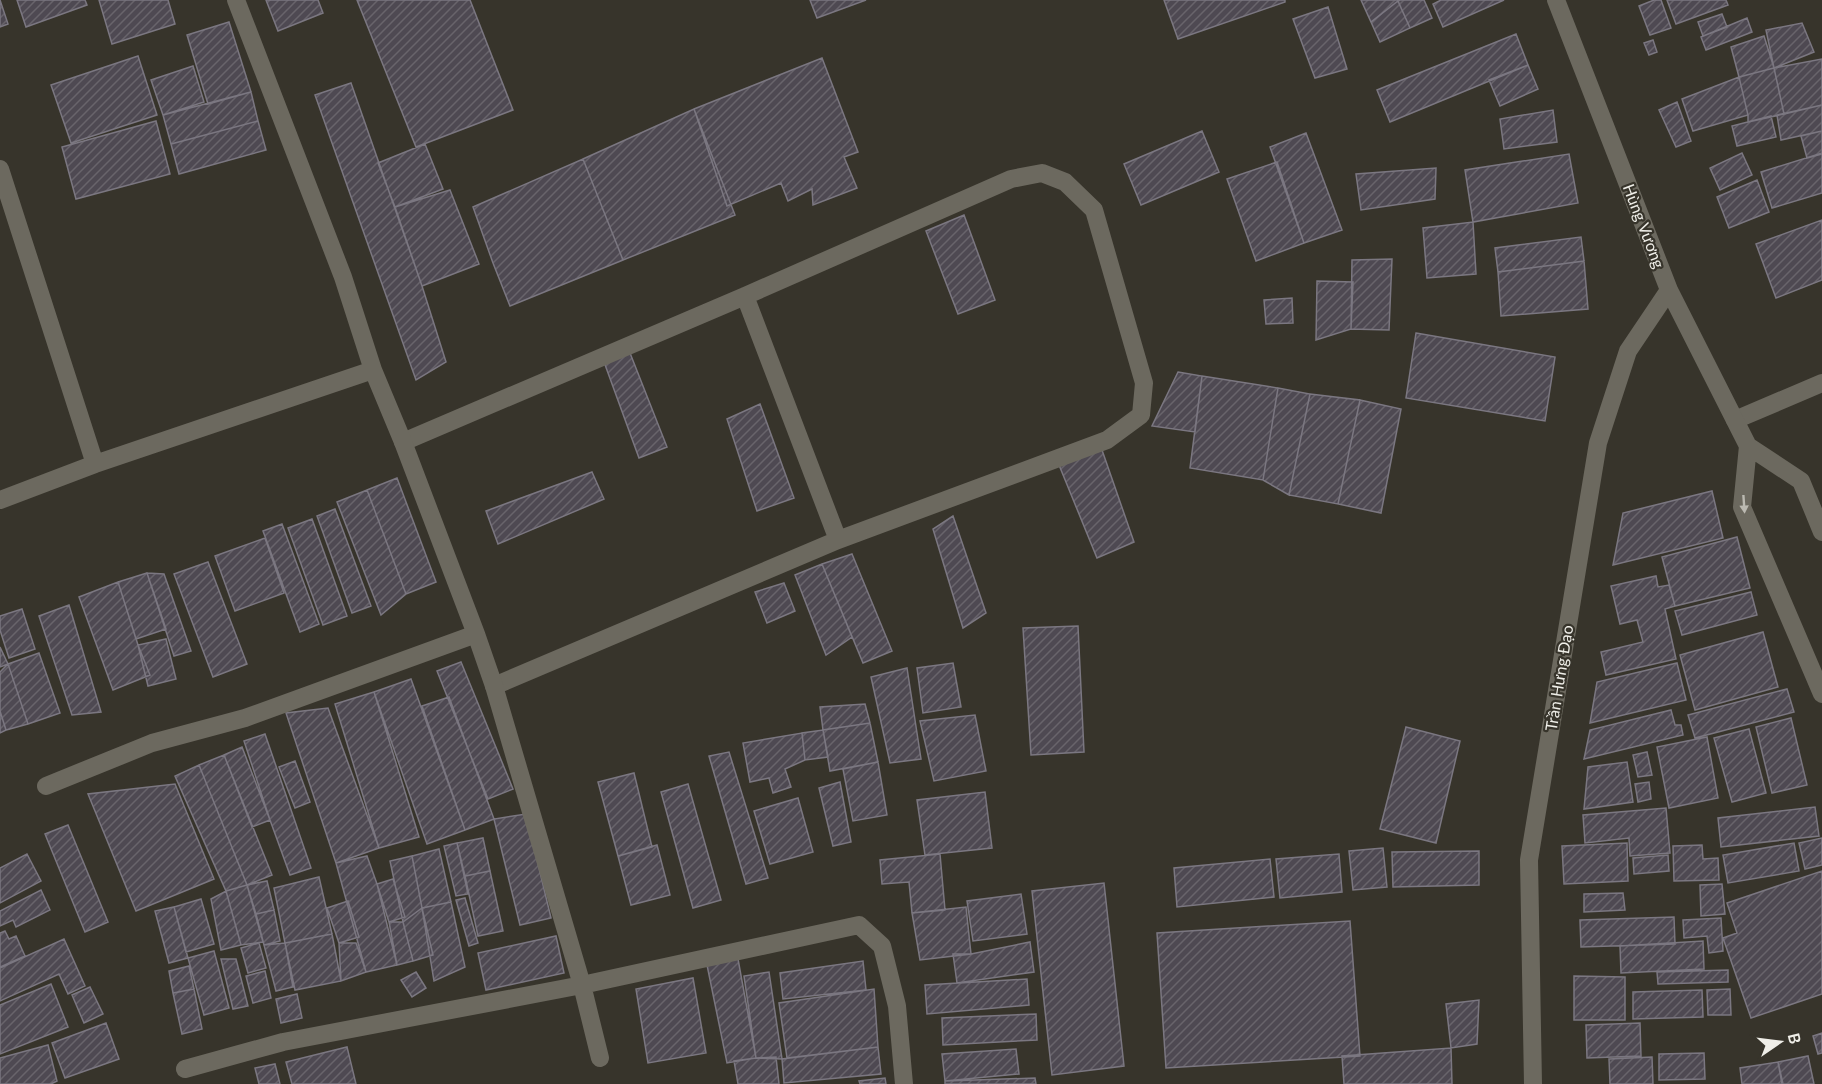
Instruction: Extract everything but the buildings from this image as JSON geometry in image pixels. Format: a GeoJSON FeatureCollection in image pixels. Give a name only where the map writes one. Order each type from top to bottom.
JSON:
{"type":"FeatureCollection","features":[{"type":"Feature","properties":{"kind":"street"},"geometry":{"type":"LineString","coordinates":[[236,0],[343,277],[373,370],[403,442],[494,686],[582,985],[600,1058]]}},
{"type":"Feature","properties":{"kind":"street","name":"Hùng Vương"},"geometry":{"type":"LineString","coordinates":[[1556,0],[1669,290],[1748,446],[1801,481],[1822,532]]}},
{"type":"Feature","properties":{"kind":"street"},"geometry":{"type":"LineString","coordinates":[[0,169],[94,464]]}},
{"type":"Feature","properties":{"kind":"street"},"geometry":{"type":"LineString","coordinates":[[403,442],[745,296],[1011,178],[1042,173],[1065,182],[1094,210],[1144,383],[1141,415],[1107,440],[838,540],[494,686]]}},
{"type":"Feature","properties":{"kind":"street","name":"Trần Hưng Đạo"},"geometry":{"type":"LineString","coordinates":[[1533,1084],[1529,860],[1598,443],[1628,351],[1669,290]]}},
{"type":"Feature","properties":{"kind":"street"},"geometry":{"type":"LineString","coordinates":[[745,296],[838,540]]}},
{"type":"Feature","properties":{"kind":"street"},"geometry":{"type":"LineString","coordinates":[[0,500],[94,464],[373,370]]}},
{"type":"Feature","properties":{"kind":"street"},"geometry":{"type":"LineString","coordinates":[[1735,420],[1822,383]]}},
{"type":"Feature","properties":{"kind":"street"},"geometry":{"type":"LineString","coordinates":[[1748,446],[1742,507],[1822,694]]}},
{"type":"Feature","properties":{"kind":"street"},"geometry":{"type":"LineString","coordinates":[[46,786],[152,743],[245,718],[476,634]]}},
{"type":"Feature","properties":{"kind":"street"},"geometry":{"type":"LineString","coordinates":[[185,1069],[283,1042],[582,985],[858,925],[882,945],[897,1006],[904,1084]]}}]}
